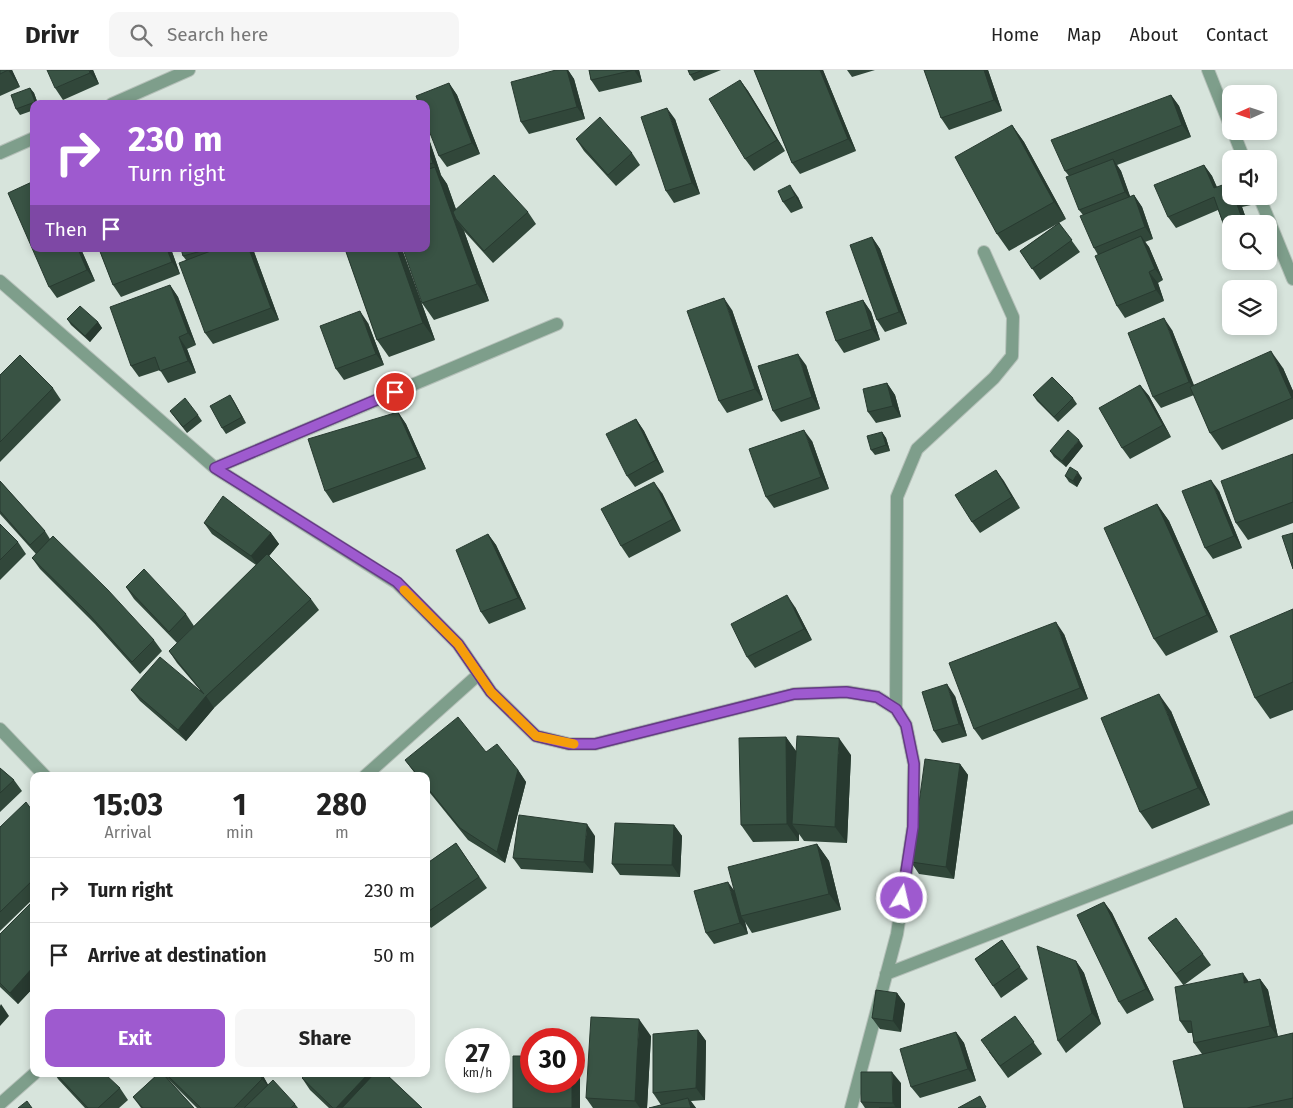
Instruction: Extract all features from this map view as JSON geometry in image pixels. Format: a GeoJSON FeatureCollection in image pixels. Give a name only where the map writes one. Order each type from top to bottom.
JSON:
{"type":"FeatureCollection","features":[{"type":"Feature","properties":{"kind":"street"},"geometry":{"type":"LineString","coordinates":[[121,100],[189,70]]}},
{"type":"Feature","properties":{"kind":"street"},"geometry":{"type":"LineString","coordinates":[[1208,70],[1222,105]]}},
{"type":"Feature","properties":{"kind":"street"},"geometry":{"type":"LineString","coordinates":[[0,153],[30,140]]}},
{"type":"Feature","properties":{"kind":"street"},"geometry":{"type":"LineString","coordinates":[[1263,205],[1293,279]]}},
{"type":"Feature","properties":{"kind":"street"},"geometry":{"type":"LineString","coordinates":[[896,709],[897,497],[917,449],[994,378],[1012,356],[1013,317],[984,252]]}},
{"type":"Feature","properties":{"kind":"street"},"geometry":{"type":"LineString","coordinates":[[0,281],[215,468],[397,582],[458,644],[491,692],[536,736],[569,744],[595,744],[794,694],[846,692],[877,697],[896,709],[906,725],[914,764],[913,827],[896,934],[851,1108]]}},
{"type":"Feature","properties":{"kind":"street"},"geometry":{"type":"LineString","coordinates":[[215,468],[557,324]]}},
{"type":"Feature","properties":{"kind":"street"},"geometry":{"type":"LineString","coordinates":[[369,772],[479,674]]}},
{"type":"Feature","properties":{"kind":"street"},"geometry":{"type":"LineString","coordinates":[[0,729],[41,772]]}},
{"type":"Feature","properties":{"kind":"street"},"geometry":{"type":"LineString","coordinates":[[886,974],[1293,817]]}},
{"type":"Feature","properties":{"kind":"street"},"geometry":{"type":"LineString","coordinates":[[0,1104],[31,1077]]}},
{"type":"Feature","properties":{"kind":"building"},"geometry":{"type":"Polygon","coordinates":[[[0,70],[8,70],[0,74],[0,70]]]}},
{"type":"Feature","properties":{"kind":"building"},"geometry":{"type":"Polygon","coordinates":[[[47,70],[89,70],[90,73],[55,88],[47,70]]]}},
{"type":"Feature","properties":{"kind":"building"},"geometry":{"type":"Polygon","coordinates":[[[556,70],[567,70],[577,107],[521,122],[511,82],[556,70]]]}},
{"type":"Feature","properties":{"kind":"building"},"geometry":{"type":"Polygon","coordinates":[[[589,70],[634,70],[591,80],[589,70]]]}},
{"type":"Feature","properties":{"kind":"building"},"geometry":{"type":"Polygon","coordinates":[[[688,70],[703,70],[690,75],[688,70]]]}},
{"type":"Feature","properties":{"kind":"building"},"geometry":{"type":"Polygon","coordinates":[[[754,70],[820,70],[848,139],[792,163],[754,70]]]}},
{"type":"Feature","properties":{"kind":"building"},"geometry":{"type":"Polygon","coordinates":[[[924,70],[984,70],[994,100],[941,118],[924,70]]]}},
{"type":"Feature","properties":{"kind":"building"},"geometry":{"type":"Polygon","coordinates":[[[740,80],[777,140],[745,159],[709,99],[740,80]]]}},
{"type":"Feature","properties":{"kind":"building"},"geometry":{"type":"Polygon","coordinates":[[[449,83],[472,143],[439,156],[430,133],[430,100],[418,100],[416,96],[449,83]]]}},
{"type":"Feature","properties":{"kind":"building"},"geometry":{"type":"Polygon","coordinates":[[[30,88],[34,100],[30,100],[30,104],[16,109],[11,95],[30,88]]]}},
{"type":"Feature","properties":{"kind":"building"},"geometry":{"type":"Polygon","coordinates":[[[1171,95],[1182,125],[1065,171],[1051,140],[1171,95]]]}},
{"type":"Feature","properties":{"kind":"building"},"geometry":{"type":"Polygon","coordinates":[[[667,108],[692,183],[666,191],[641,117],[667,108]]]}},
{"type":"Feature","properties":{"kind":"building"},"geometry":{"type":"Polygon","coordinates":[[[600,117],[632,153],[608,175],[576,139],[600,117]]]}},
{"type":"Feature","properties":{"kind":"building"},"geometry":{"type":"Polygon","coordinates":[[[1012,125],[1054,202],[997,234],[955,157],[1012,125]]]}},
{"type":"Feature","properties":{"kind":"building"},"geometry":{"type":"Polygon","coordinates":[[[1113,159],[1125,192],[1079,210],[1066,177],[1113,159]]]}},
{"type":"Feature","properties":{"kind":"building"},"geometry":{"type":"Polygon","coordinates":[[[1204,165],[1214,188],[1222,185],[1222,205],[1237,205],[1241,215],[1222,215],[1222,220],[1214,197],[1168,217],[1154,185],[1204,165]]]}},
{"type":"Feature","properties":{"kind":"building"},"geometry":{"type":"Polygon","coordinates":[[[435,167],[477,284],[422,303],[404,252],[430,252],[430,169],[435,167]]]}},
{"type":"Feature","properties":{"kind":"building"},"geometry":{"type":"Polygon","coordinates":[[[494,175],[528,212],[484,251],[456,219],[453,212],[494,175]]]}},
{"type":"Feature","properties":{"kind":"building"},"geometry":{"type":"Polygon","coordinates":[[[30,183],[30,243],[8,193],[30,183]]]}},
{"type":"Feature","properties":{"kind":"building"},"geometry":{"type":"Polygon","coordinates":[[[790,185],[795,196],[783,202],[778,191],[790,185]]]}},
{"type":"Feature","properties":{"kind":"building"},"geometry":{"type":"Polygon","coordinates":[[[1134,195],[1145,227],[1094,248],[1080,216],[1134,195]]]}},
{"type":"Feature","properties":{"kind":"building"},"geometry":{"type":"Polygon","coordinates":[[[1059,223],[1072,240],[1032,269],[1020,251],[1059,223]]]}},
{"type":"Feature","properties":{"kind":"building"},"geometry":{"type":"Polygon","coordinates":[[[1141,236],[1155,269],[1149,272],[1156,290],[1117,306],[1095,256],[1141,236]]]}},
{"type":"Feature","properties":{"kind":"building"},"geometry":{"type":"Polygon","coordinates":[[[872,237],[899,312],[877,320],[850,245],[872,237]]]}},
{"type":"Feature","properties":{"kind":"building"},"geometry":{"type":"Polygon","coordinates":[[[34,252],[79,252],[87,270],[49,287],[34,252]]]}},
{"type":"Feature","properties":{"kind":"building"},"geometry":{"type":"Polygon","coordinates":[[[100,252],[168,252],[172,262],[113,285],[100,252]]]}},
{"type":"Feature","properties":{"kind":"building"},"geometry":{"type":"Polygon","coordinates":[[[182,252],[198,252],[183,256],[182,252]]]}},
{"type":"Feature","properties":{"kind":"building"},"geometry":{"type":"Polygon","coordinates":[[[208,252],[250,252],[271,308],[205,333],[179,263],[208,252]]]}},
{"type":"Feature","properties":{"kind":"building"},"geometry":{"type":"Polygon","coordinates":[[[346,252],[398,252],[423,323],[377,340],[346,252]]]}},
{"type":"Feature","properties":{"kind":"building"},"geometry":{"type":"Polygon","coordinates":[[[170,285],[188,333],[179,337],[188,361],[160,371],[155,357],[131,366],[110,307],[170,285]]]}},
{"type":"Feature","properties":{"kind":"building"},"geometry":{"type":"Polygon","coordinates":[[[724,298],[755,389],[719,401],[687,311],[724,298]]]}},
{"type":"Feature","properties":{"kind":"building"},"geometry":{"type":"Polygon","coordinates":[[[863,300],[872,329],[836,341],[826,312],[863,300]]]}},
{"type":"Feature","properties":{"kind":"building"},"geometry":{"type":"Polygon","coordinates":[[[80,306],[98,322],[85,336],[67,319],[80,306]]]}},
{"type":"Feature","properties":{"kind":"building"},"geometry":{"type":"Polygon","coordinates":[[[360,311],[376,354],[336,369],[320,326],[360,311]]]}},
{"type":"Feature","properties":{"kind":"building"},"geometry":{"type":"Polygon","coordinates":[[[1164,318],[1189,382],[1153,397],[1128,333],[1164,318]]]}},
{"type":"Feature","properties":{"kind":"building"},"geometry":{"type":"Polygon","coordinates":[[[1271,351],[1292,398],[1210,433],[1190,387],[1271,351]]]}},
{"type":"Feature","properties":{"kind":"building"},"geometry":{"type":"Polygon","coordinates":[[[798,354],[812,397],[773,411],[758,366],[798,354]]]}},
{"type":"Feature","properties":{"kind":"building"},"geometry":{"type":"Polygon","coordinates":[[[20,355],[53,388],[0,442],[0,375],[20,355]]]}},
{"type":"Feature","properties":{"kind":"building"},"geometry":{"type":"Polygon","coordinates":[[[1052,377],[1073,398],[1054,417],[1033,395],[1052,377]]]}},
{"type":"Feature","properties":{"kind":"building"},"geometry":{"type":"Polygon","coordinates":[[[887,383],[893,406],[868,412],[863,389],[887,383]]]}},
{"type":"Feature","properties":{"kind":"building"},"geometry":{"type":"Polygon","coordinates":[[[1140,385],[1163,425],[1122,448],[1099,408],[1140,385]]]}},
{"type":"Feature","properties":{"kind":"building"},"geometry":{"type":"Polygon","coordinates":[[[230,395],[242,417],[222,428],[210,406],[230,395]]]}},
{"type":"Feature","properties":{"kind":"building"},"geometry":{"type":"Polygon","coordinates":[[[185,398],[198,415],[183,427],[170,411],[185,398]]]}},
{"type":"Feature","properties":{"kind":"building"},"geometry":{"type":"Polygon","coordinates":[[[398,412],[418,457],[325,491],[308,439],[398,412]]]}},
{"type":"Feature","properties":{"kind":"building"},"geometry":{"type":"Polygon","coordinates":[[[636,419],[656,460],[627,476],[606,434],[636,419]]]}},
{"type":"Feature","properties":{"kind":"building"},"geometry":{"type":"Polygon","coordinates":[[[804,430],[821,477],[766,497],[749,449],[804,430]]]}},
{"type":"Feature","properties":{"kind":"building"},"geometry":{"type":"Polygon","coordinates":[[[1068,430],[1079,440],[1062,461],[1050,451],[1068,430]]]}},
{"type":"Feature","properties":{"kind":"building"},"geometry":{"type":"Polygon","coordinates":[[[882,432],[886,445],[871,450],[867,436],[882,432]]]}},
{"type":"Feature","properties":{"kind":"building"},"geometry":{"type":"Polygon","coordinates":[[[1293,454],[1293,502],[1236,523],[1221,481],[1293,454]]]}},
{"type":"Feature","properties":{"kind":"building"},"geometry":{"type":"Polygon","coordinates":[[[1070,467],[1078,472],[1073,481],[1065,476],[1070,467]]]}},
{"type":"Feature","properties":{"kind":"building"},"geometry":{"type":"Polygon","coordinates":[[[996,470],[1012,497],[972,522],[955,495],[996,470]]]}},
{"type":"Feature","properties":{"kind":"building"},"geometry":{"type":"Polygon","coordinates":[[[1211,480],[1234,536],[1205,548],[1182,491],[1211,480]]]}},
{"type":"Feature","properties":{"kind":"building"},"geometry":{"type":"Polygon","coordinates":[[[0,481],[45,531],[30,545],[0,511],[0,481]]]}},
{"type":"Feature","properties":{"kind":"building"},"geometry":{"type":"Polygon","coordinates":[[[654,482],[673,519],[621,546],[601,509],[654,482]]]}},
{"type":"Feature","properties":{"kind":"building"},"geometry":{"type":"Polygon","coordinates":[[[223,496],[271,533],[251,556],[204,523],[223,496]]]}},
{"type":"Feature","properties":{"kind":"building"},"geometry":{"type":"Polygon","coordinates":[[[1157,504],[1207,615],[1154,639],[1104,528],[1157,504]]]}},
{"type":"Feature","properties":{"kind":"building"},"geometry":{"type":"Polygon","coordinates":[[[0,524],[18,542],[0,560],[0,524]]]}},
{"type":"Feature","properties":{"kind":"building"},"geometry":{"type":"Polygon","coordinates":[[[1293,533],[1293,569],[1282,536],[1293,533]]]}},
{"type":"Feature","properties":{"kind":"building"},"geometry":{"type":"Polygon","coordinates":[[[488,534],[518,598],[481,612],[456,550],[488,534]]]}},
{"type":"Feature","properties":{"kind":"building"},"geometry":{"type":"Polygon","coordinates":[[[53,536],[108,590],[154,640],[132,662],[87,612],[32,558],[53,536]]]}},
{"type":"Feature","properties":{"kind":"building"},"geometry":{"type":"Polygon","coordinates":[[[267,554],[311,599],[206,696],[178,730],[131,690],[160,657],[204,694],[169,651],[267,554]]]}},
{"type":"Feature","properties":{"kind":"building"},"geometry":{"type":"Polygon","coordinates":[[[144,569],[186,614],[169,632],[126,587],[144,569]]]}},
{"type":"Feature","properties":{"kind":"building"},"geometry":{"type":"Polygon","coordinates":[[[787,595],[804,629],[747,657],[731,624],[787,595]]]}},
{"type":"Feature","properties":{"kind":"building"},"geometry":{"type":"Polygon","coordinates":[[[1293,609],[1293,682],[1255,698],[1230,636],[1293,609]]]}},
{"type":"Feature","properties":{"kind":"building"},"geometry":{"type":"Polygon","coordinates":[[[1056,622],[1080,688],[974,729],[949,663],[1056,622]]]}},
{"type":"Feature","properties":{"kind":"building"},"geometry":{"type":"Polygon","coordinates":[[[947,684],[959,724],[934,731],[922,692],[947,684]]]}},
{"type":"Feature","properties":{"kind":"building"},"geometry":{"type":"Polygon","coordinates":[[[1159,694],[1198,788],[1140,812],[1101,718],[1159,694]]]}},
{"type":"Feature","properties":{"kind":"building"},"geometry":{"type":"Polygon","coordinates":[[[458,717],[486,752],[497,744],[518,770],[497,852],[460,828],[430,791],[430,772],[415,772],[405,760],[458,717]]]}},
{"type":"Feature","properties":{"kind":"building"},"geometry":{"type":"Polygon","coordinates":[[[797,736],[839,738],[835,827],[792,824],[797,736]]]}},
{"type":"Feature","properties":{"kind":"building"},"geometry":{"type":"Polygon","coordinates":[[[786,737],[787,824],[741,825],[739,738],[786,737]]]}},
{"type":"Feature","properties":{"kind":"building"},"geometry":{"type":"Polygon","coordinates":[[[925,759],[960,764],[946,867],[911,862],[925,759]]]}},
{"type":"Feature","properties":{"kind":"building"},"geometry":{"type":"Polygon","coordinates":[[[0,768],[14,780],[0,793],[0,768]]]}},
{"type":"Feature","properties":{"kind":"building"},"geometry":{"type":"Polygon","coordinates":[[[26,802],[30,808],[30,883],[0,912],[0,827],[26,802]]]}},
{"type":"Feature","properties":{"kind":"building"},"geometry":{"type":"Polygon","coordinates":[[[519,815],[587,824],[584,862],[513,858],[519,815]]]}},
{"type":"Feature","properties":{"kind":"building"},"geometry":{"type":"Polygon","coordinates":[[[615,823],[674,825],[672,865],[612,864],[615,823]]]}},
{"type":"Feature","properties":{"kind":"building"},"geometry":{"type":"Polygon","coordinates":[[[456,843],[479,877],[430,910],[430,861],[456,843]]]}},
{"type":"Feature","properties":{"kind":"building"},"geometry":{"type":"Polygon","coordinates":[[[817,844],[829,894],[741,916],[728,867],[817,844]]]}},
{"type":"Feature","properties":{"kind":"building"},"geometry":{"type":"Polygon","coordinates":[[[728,882],[740,923],[706,933],[694,891],[728,882]]]}},
{"type":"Feature","properties":{"kind":"building"},"geometry":{"type":"Polygon","coordinates":[[[1104,902],[1146,989],[1119,1002],[1077,915],[1104,902]]]}},
{"type":"Feature","properties":{"kind":"building"},"geometry":{"type":"Polygon","coordinates":[[[30,904],[30,970],[10,993],[0,983],[0,934],[30,904]]]}},
{"type":"Feature","properties":{"kind":"building"},"geometry":{"type":"Polygon","coordinates":[[[1176,918],[1203,954],[1176,974],[1148,938],[1176,918]]]}},
{"type":"Feature","properties":{"kind":"building"},"geometry":{"type":"Polygon","coordinates":[[[1002,940],[1020,967],[993,986],[975,959],[1002,940]]]}},
{"type":"Feature","properties":{"kind":"building"},"geometry":{"type":"Polygon","coordinates":[[[1037,946],[1076,961],[1092,1013],[1058,1041],[1037,946]]]}},
{"type":"Feature","properties":{"kind":"building"},"geometry":{"type":"Polygon","coordinates":[[[1243,973],[1244,983],[1260,979],[1270,1026],[1194,1043],[1191,1021],[1180,1021],[1175,987],[1243,973]]]}},
{"type":"Feature","properties":{"kind":"building"},"geometry":{"type":"Polygon","coordinates":[[[876,990],[897,993],[893,1021],[872,1018],[876,990]]]}},
{"type":"Feature","properties":{"kind":"building"},"geometry":{"type":"Polygon","coordinates":[[[1015,1016],[1034,1042],[1000,1066],[981,1040],[1015,1016]]]}},
{"type":"Feature","properties":{"kind":"building"},"geometry":{"type":"Polygon","coordinates":[[[591,1017],[639,1019],[635,1101],[586,1098],[591,1017]]]}},
{"type":"Feature","properties":{"kind":"building"},"geometry":{"type":"Polygon","coordinates":[[[698,1030],[696,1088],[653,1093],[653,1034],[698,1030]]]}},
{"type":"Feature","properties":{"kind":"building"},"geometry":{"type":"Polygon","coordinates":[[[956,1032],[968,1069],[911,1087],[900,1049],[956,1032]]]}},
{"type":"Feature","properties":{"kind":"building"},"geometry":{"type":"Polygon","coordinates":[[[1293,1033],[1293,1098],[1247,1108],[1184,1108],[1173,1061],[1293,1033]]]}},
{"type":"Feature","properties":{"kind":"building"},"geometry":{"type":"Polygon","coordinates":[[[513,1056],[520,1056],[520,1093],[572,1093],[572,1108],[513,1108],[513,1056]]]}},
{"type":"Feature","properties":{"kind":"building"},"geometry":{"type":"Polygon","coordinates":[[[861,1072],[892,1072],[893,1103],[861,1102],[861,1072]]]}},
{"type":"Feature","properties":{"kind":"building"},"geometry":{"type":"Polygon","coordinates":[[[59,1077],[108,1077],[120,1088],[98,1108],[88,1108],[59,1077]]]}},
{"type":"Feature","properties":{"kind":"building"},"geometry":{"type":"Polygon","coordinates":[[[155,1077],[166,1077],[194,1108],[143,1108],[133,1097],[155,1077]]]}},
{"type":"Feature","properties":{"kind":"building"},"geometry":{"type":"Polygon","coordinates":[[[169,1077],[261,1077],[262,1079],[234,1108],[201,1108],[169,1077]]]}},
{"type":"Feature","properties":{"kind":"building"},"geometry":{"type":"Polygon","coordinates":[[[365,1077],[336,1108],[333,1108],[302,1078],[365,1077]]]}},
{"type":"Feature","properties":{"kind":"building"},"geometry":{"type":"Polygon","coordinates":[[[371,1077],[389,1077],[422,1108],[342,1108],[371,1077]]]}},
{"type":"Feature","properties":{"kind":"building"},"geometry":{"type":"Polygon","coordinates":[[[273,1080],[295,1104],[291,1108],[244,1108],[273,1080]]]}},
{"type":"Feature","properties":{"kind":"building"},"geometry":{"type":"Polygon","coordinates":[[[980,1096],[986,1107],[958,1108],[980,1096]]]}},
{"type":"Feature","properties":{"kind":"building"},"geometry":{"type":"Polygon","coordinates":[[[688,1098],[691,1108],[649,1108],[688,1098]]]}},
{"type":"Feature","properties":{"kind":"building"},"geometry":{"type":"Polygon","coordinates":[[[27,1101],[32,1108],[18,1108],[27,1101]]]}},
{"type":"Feature","properties":{"kind":"slow traffic"},"geometry":{"type":"LineString","coordinates":[[404,590],[458,644],[491,692],[536,736],[574,744]]}},
{"type":"Feature","properties":{"kind":"route"},"geometry":{"type":"LineString","coordinates":[[395,392],[215,468],[397,582],[458,644],[491,692],[536,736],[569,744],[595,744],[794,694],[846,692],[877,697],[896,709],[906,725],[914,764],[913,827],[902,898]]}}]}
